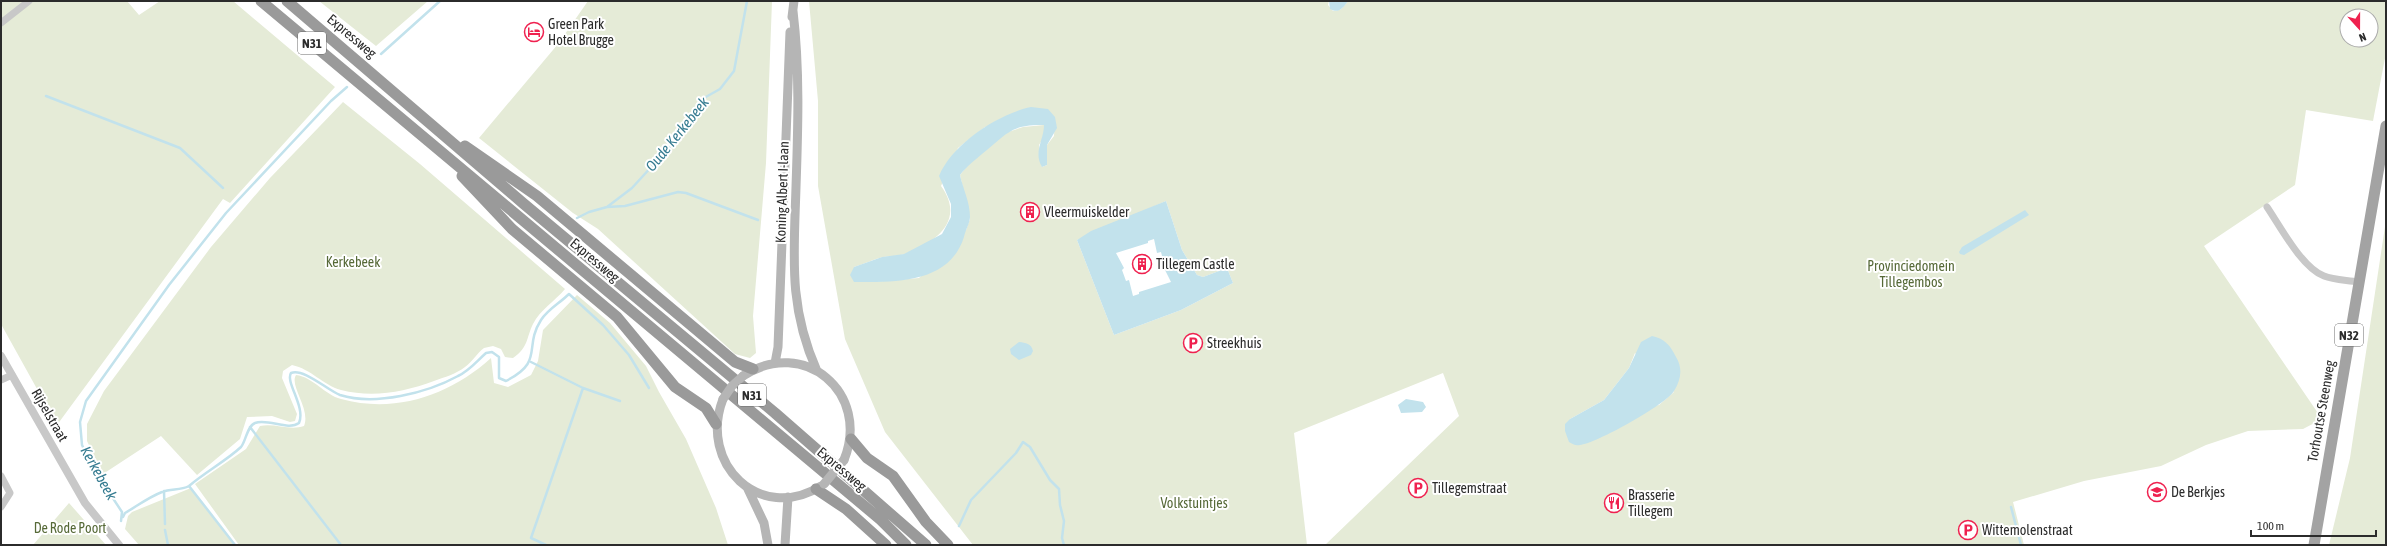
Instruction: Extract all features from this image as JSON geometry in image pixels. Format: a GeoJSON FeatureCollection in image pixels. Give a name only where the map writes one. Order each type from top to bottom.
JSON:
{"type":"FeatureCollection","features":[{"type":"Feature","properties":{"kind":"highway","name":"Expressweg"},"geometry":{"type":"LineString","coordinates":[[261,1],[881,520],[906,545]]}},
{"type":"Feature","properties":{"kind":"highway","name":"Expressweg"},"geometry":{"type":"LineString","coordinates":[[287,1],[440,130],[524,204],[775,413],[926,545]]}},
{"type":"Feature","properties":{"kind":"highway","name":"N31"},"geometry":{"type":"LineString","coordinates":[[440,130],[537,196],[735,362],[753,370]]}},
{"type":"Feature","properties":{"kind":"highway","name":"N31"},"geometry":{"type":"LineString","coordinates":[[444,154],[482,199],[512,229],[617,317],[676,387],[706,408],[716,424]]}},
{"type":"Feature","properties":{"kind":"highway"},"geometry":{"type":"LineString","coordinates":[[851,439],[867,458],[893,476],[926,522],[948,545]]}},
{"type":"Feature","properties":{"kind":"highway"},"geometry":{"type":"LineString","coordinates":[[820,486],[886,545]]}},
{"type":"Feature","properties":{"kind":"main road","name":"Koning Albert I-laan"},"geometry":{"type":"LineString","coordinates":[[775,363],[778,347],[782,207],[787,160],[790,30],[794,1]]}},
{"type":"Feature","properties":{"kind":"main road","name":"Koning Albert I-laan"},"geometry":{"type":"LineString","coordinates":[[793,11],[799,86],[794,264],[796,307],[802,333],[817,371]]}},
{"type":"Feature","properties":{"kind":"main road","name":"Torhoutse Steenweg"},"geometry":{"type":"LineString","coordinates":[[2314,545],[2386,126]]}},
{"type":"Feature","properties":{"kind":"main road","name":"Koning Albert I-laan"},"geometry":{"type":"LineString","coordinates":[[716,424],[723,399],[732,386],[743,376],[753,370],[775,363],[797,364],[817,371],[833,384],[844,400],[849,412],[851,439],[844,460],[820,486]]}},
{"type":"Feature","properties":{"kind":"main road"},"geometry":{"type":"LineString","coordinates":[[716,424],[720,453],[736,478],[748,487],[767,495],[788,497],[820,486]]}},
{"type":"Feature","properties":{"kind":"main road"},"geometry":{"type":"LineString","coordinates":[[748,487],[764,523],[768,545]]}},
{"type":"Feature","properties":{"kind":"main road"},"geometry":{"type":"LineString","coordinates":[[785,545],[788,497]]}},
{"type":"Feature","properties":{"kind":"street"},"geometry":{"type":"LineString","coordinates":[[1,24],[28,1]]}},
{"type":"Feature","properties":{"kind":"street"},"geometry":{"type":"LineString","coordinates":[[2267,207],[2297,250],[2316,272],[2324,276],[2358,282]]}},
{"type":"Feature","properties":{"kind":"street","name":"Rijselstraat"},"geometry":{"type":"LineString","coordinates":[[1,356],[85,503],[119,545]]}},
{"type":"Feature","properties":{"kind":"street"},"geometry":{"type":"LineString","coordinates":[[1,380],[12,374]]}},
{"type":"Feature","properties":{"kind":"street"},"geometry":{"type":"LineString","coordinates":[[1,476],[10,493],[1,507]]}},
{"type":"Feature","properties":{"kind":"green space"},"geometry":{"type":"Polygon","coordinates":[[[1,1],[127,1],[139,15],[160,1],[233,1],[335,87],[230,203],[223,199],[57,425],[1,324],[1,1]]]}},
{"type":"Feature","properties":{"kind":"green space"},"geometry":{"type":"Polygon","coordinates":[[[319,1],[428,1],[376,46],[319,1]]]}},
{"type":"Feature","properties":{"kind":"green space"},"geometry":{"type":"Polygon","coordinates":[[[588,1],[772,1],[766,163],[753,316],[756,353],[750,358],[735,354],[598,229],[573,213],[479,138],[558,44],[588,1]]]}},
{"type":"Feature","properties":{"kind":"green space","name":"Provinciedomein Tillegembos"},"geometry":{"type":"Polygon","coordinates":[[[809,1],[1329,1],[1328,5],[1333,11],[1336,11],[1343,7],[1348,1],[2386,1],[2386,53],[2373,121],[2306,110],[2295,185],[2204,246],[2322,419],[2303,429],[2248,431],[2206,445],[2161,466],[2084,481],[2013,502],[2024,545],[1325,545],[1459,416],[1443,373],[1294,433],[1307,545],[973,545],[885,432],[845,339],[818,186],[818,101],[809,1]],[[1055,117],[985,127],[958,148],[941,186],[948,198],[950,209],[949,220],[937,237],[927,244],[905,254],[883,257],[854,267],[872,282],[919,278],[966,230],[970,219],[960,175],[968,165],[1005,133],[1023,127],[1044,125],[1044,137],[1039,145],[1042,167],[1047,165],[1045,151],[1047,145],[1054,136],[1055,117]],[[1166,201],[1077,240],[1114,335],[1181,310],[1233,283],[1227,268],[1203,277],[1197,275],[1182,250],[1166,201]],[[1635,353],[1629,368],[1604,400],[1570,419],[1659,405],[1674,392],[1635,353]]]}},
{"type":"Feature","properties":{"kind":"green space","name":"Kerkebeek"},"geometry":{"type":"Polygon","coordinates":[[[343,102],[420,164],[565,289],[536,319],[525,346],[513,358],[505,357],[501,349],[493,346],[484,348],[458,372],[423,385],[400,391],[377,394],[365,394],[335,388],[305,370],[292,365],[283,371],[282,378],[297,414],[295,421],[290,422],[272,416],[247,417],[240,439],[197,475],[161,436],[103,474],[87,441],[87,424],[104,391],[211,247],[270,178],[343,102]]]}},
{"type":"Feature","properties":{"kind":"green space"},"geometry":{"type":"Polygon","coordinates":[[[2386,220],[2386,545],[2329,545],[2350,458],[2386,220]]]}},
{"type":"Feature","properties":{"kind":"green space"},"geometry":{"type":"Polygon","coordinates":[[[577,295],[610,323],[646,366],[686,439],[716,508],[728,545],[239,545],[195,484],[246,449],[260,426],[271,425],[293,428],[304,426],[305,412],[295,385],[296,375],[308,379],[335,397],[362,403],[382,404],[421,398],[440,391],[475,371],[491,358],[494,383],[508,387],[531,375],[538,361],[543,330],[577,295]]]}},
{"type":"Feature","properties":{"kind":"green space","name":"Kerkebeek"},"geometry":{"type":"Polygon","coordinates":[[[191,488],[235,545],[139,545],[125,529],[128,516],[132,512],[191,488]]]}},
{"type":"Feature","properties":{"kind":"green space","name":"De Rode Poort"},"geometry":{"type":"Polygon","coordinates":[[[69,503],[106,545],[33,545],[69,503]]]}},
{"type":"Feature","properties":{"kind":"water"},"geometry":{"type":"Polygon","coordinates":[[[1329,1],[1348,1],[1342,8],[1336,11],[1330,9],[1329,1]]]}},
{"type":"Feature","properties":{"kind":"water"},"geometry":{"type":"Polygon","coordinates":[[[1031,107],[1048,109],[1055,117],[1057,128],[1047,145],[1047,165],[1042,167],[1039,156],[1044,125],[1023,126],[1009,132],[973,161],[960,175],[969,206],[970,219],[957,252],[946,264],[933,272],[919,277],[886,282],[854,282],[850,275],[854,267],[882,257],[904,254],[942,234],[951,217],[951,204],[939,176],[945,164],[965,142],[991,123],[1005,116],[1031,107]]]}},
{"type":"Feature","properties":{"kind":"water"},"geometry":{"type":"Polygon","coordinates":[[[1166,201],[1182,250],[1197,275],[1203,277],[1227,268],[1233,283],[1181,310],[1114,335],[1077,240],[1091,231],[1166,201]],[[1154,239],[1148,241],[1148,243],[1116,253],[1124,268],[1122,270],[1126,281],[1129,280],[1133,296],[1139,294],[1139,292],[1171,282],[1159,258],[1162,256],[1161,252],[1157,253],[1154,239]]]}},
{"type":"Feature","properties":{"kind":"water"},"geometry":{"type":"Polygon","coordinates":[[[2025,210],[2029,215],[1964,255],[1960,254],[1959,252],[1962,247],[2025,210]]]}},
{"type":"Feature","properties":{"kind":"water"},"geometry":{"type":"Polygon","coordinates":[[[1652,336],[1667,343],[1672,349],[1680,365],[1678,383],[1674,391],[1669,397],[1645,414],[1600,438],[1578,445],[1574,445],[1569,442],[1565,431],[1565,424],[1570,419],[1604,400],[1629,368],[1641,342],[1652,336]]]}},
{"type":"Feature","properties":{"kind":"water"},"geometry":{"type":"Polygon","coordinates":[[[1019,342],[1030,345],[1033,351],[1031,355],[1019,360],[1011,354],[1010,349],[1019,342]]]}},
{"type":"Feature","properties":{"kind":"water"},"geometry":{"type":"Polygon","coordinates":[[[1406,399],[1423,402],[1426,407],[1422,412],[1401,413],[1398,405],[1406,399]]]}},
{"type":"Feature","properties":{"kind":"waterway","name":"Kerkebeek"},"geometry":{"type":"LineString","coordinates":[[381,54],[440,1]]}},
{"type":"Feature","properties":{"kind":"waterway","name":"Oude Kerkebeek"},"geometry":{"type":"LineString","coordinates":[[577,218],[589,212],[607,207],[632,188],[674,142],[704,98],[720,89],[734,71],[747,1]]}},
{"type":"Feature","properties":{"kind":"waterway","name":"Kerkebeek"},"geometry":{"type":"LineString","coordinates":[[121,521],[122,512],[93,468],[82,445],[80,422],[86,401],[169,285],[226,213],[331,101],[347,87]]}},
{"type":"Feature","properties":{"kind":"waterway"},"geometry":{"type":"LineString","coordinates":[[46,96],[180,148],[223,188]]}},
{"type":"Feature","properties":{"kind":"waterway"},"geometry":{"type":"LineString","coordinates":[[607,207],[625,206],[678,192],[686,193],[758,220]]}},
{"type":"Feature","properties":{"kind":"waterway","name":"Oude Kerkebeek"},"geometry":{"type":"LineString","coordinates":[[123,517],[125,513],[157,494],[189,486],[241,447],[248,430],[255,423],[266,422],[289,426],[299,423],[300,410],[291,382],[291,373],[296,372],[309,376],[340,395],[354,398],[385,398],[416,392],[445,382],[462,374],[473,366],[486,353],[492,352],[499,357],[499,378],[506,381],[518,374],[525,367],[529,360],[533,339],[541,320],[569,294],[603,325],[629,355],[649,388]]}},
{"type":"Feature","properties":{"kind":"waterway"},"geometry":{"type":"LineString","coordinates":[[531,362],[583,388],[620,401]]}},
{"type":"Feature","properties":{"kind":"waterway"},"geometry":{"type":"LineString","coordinates":[[546,545],[531,538],[583,388]]}},
{"type":"Feature","properties":{"kind":"waterway"},"geometry":{"type":"LineString","coordinates":[[250,427],[341,545]]}},
{"type":"Feature","properties":{"kind":"waterway"},"geometry":{"type":"LineString","coordinates":[[959,526],[971,500],[1016,453],[1023,442],[1030,447],[1050,480],[1059,489],[1060,505],[1064,521],[1062,538],[1064,545]]}},
{"type":"Feature","properties":{"kind":"waterway"},"geometry":{"type":"LineString","coordinates":[[189,486],[235,545]]}},
{"type":"Feature","properties":{"kind":"waterway"},"geometry":{"type":"LineString","coordinates":[[164,491],[165,524]]}},
{"type":"Feature","properties":{"kind":"waterway"},"geometry":{"type":"LineString","coordinates":[[2011,507],[2021,545]]}},
{"type":"Feature","properties":{"kind":"waterway"},"geometry":{"type":"LineString","coordinates":[[165,530],[168,545]]}},
{"type":"Feature","properties":{"kind":"place","name":"Green Park Hotel Brugge"},"geometry":{"type":"Point","coordinates":[534,32]}},
{"type":"Feature","properties":{"kind":"place","name":"Vleermuiskelder"},"geometry":{"type":"Point","coordinates":[1030,212]}},
{"type":"Feature","properties":{"kind":"place","name":"Tillegem Castle"},"geometry":{"type":"Point","coordinates":[1142,264]}},
{"type":"Feature","properties":{"kind":"place","name":"Streekhuis"},"geometry":{"type":"Point","coordinates":[1193,343]}},
{"type":"Feature","properties":{"kind":"place","name":"Tillegemstraat"},"geometry":{"type":"Point","coordinates":[1418,488]}},
{"type":"Feature","properties":{"kind":"place","name":"De Berkjes"},"geometry":{"type":"Point","coordinates":[2157,492]}},
{"type":"Feature","properties":{"kind":"place","name":"Brasserie Tillegem"},"geometry":{"type":"Point","coordinates":[1614,503]}},
{"type":"Feature","properties":{"kind":"place","name":"Wittemolenstraat"},"geometry":{"type":"Point","coordinates":[1968,530]}},
{"type":"Feature","properties":{"kind":"park label","name":"Volkstuintjes"},"geometry":{"type":"Point","coordinates":[1194,503]}}]}
